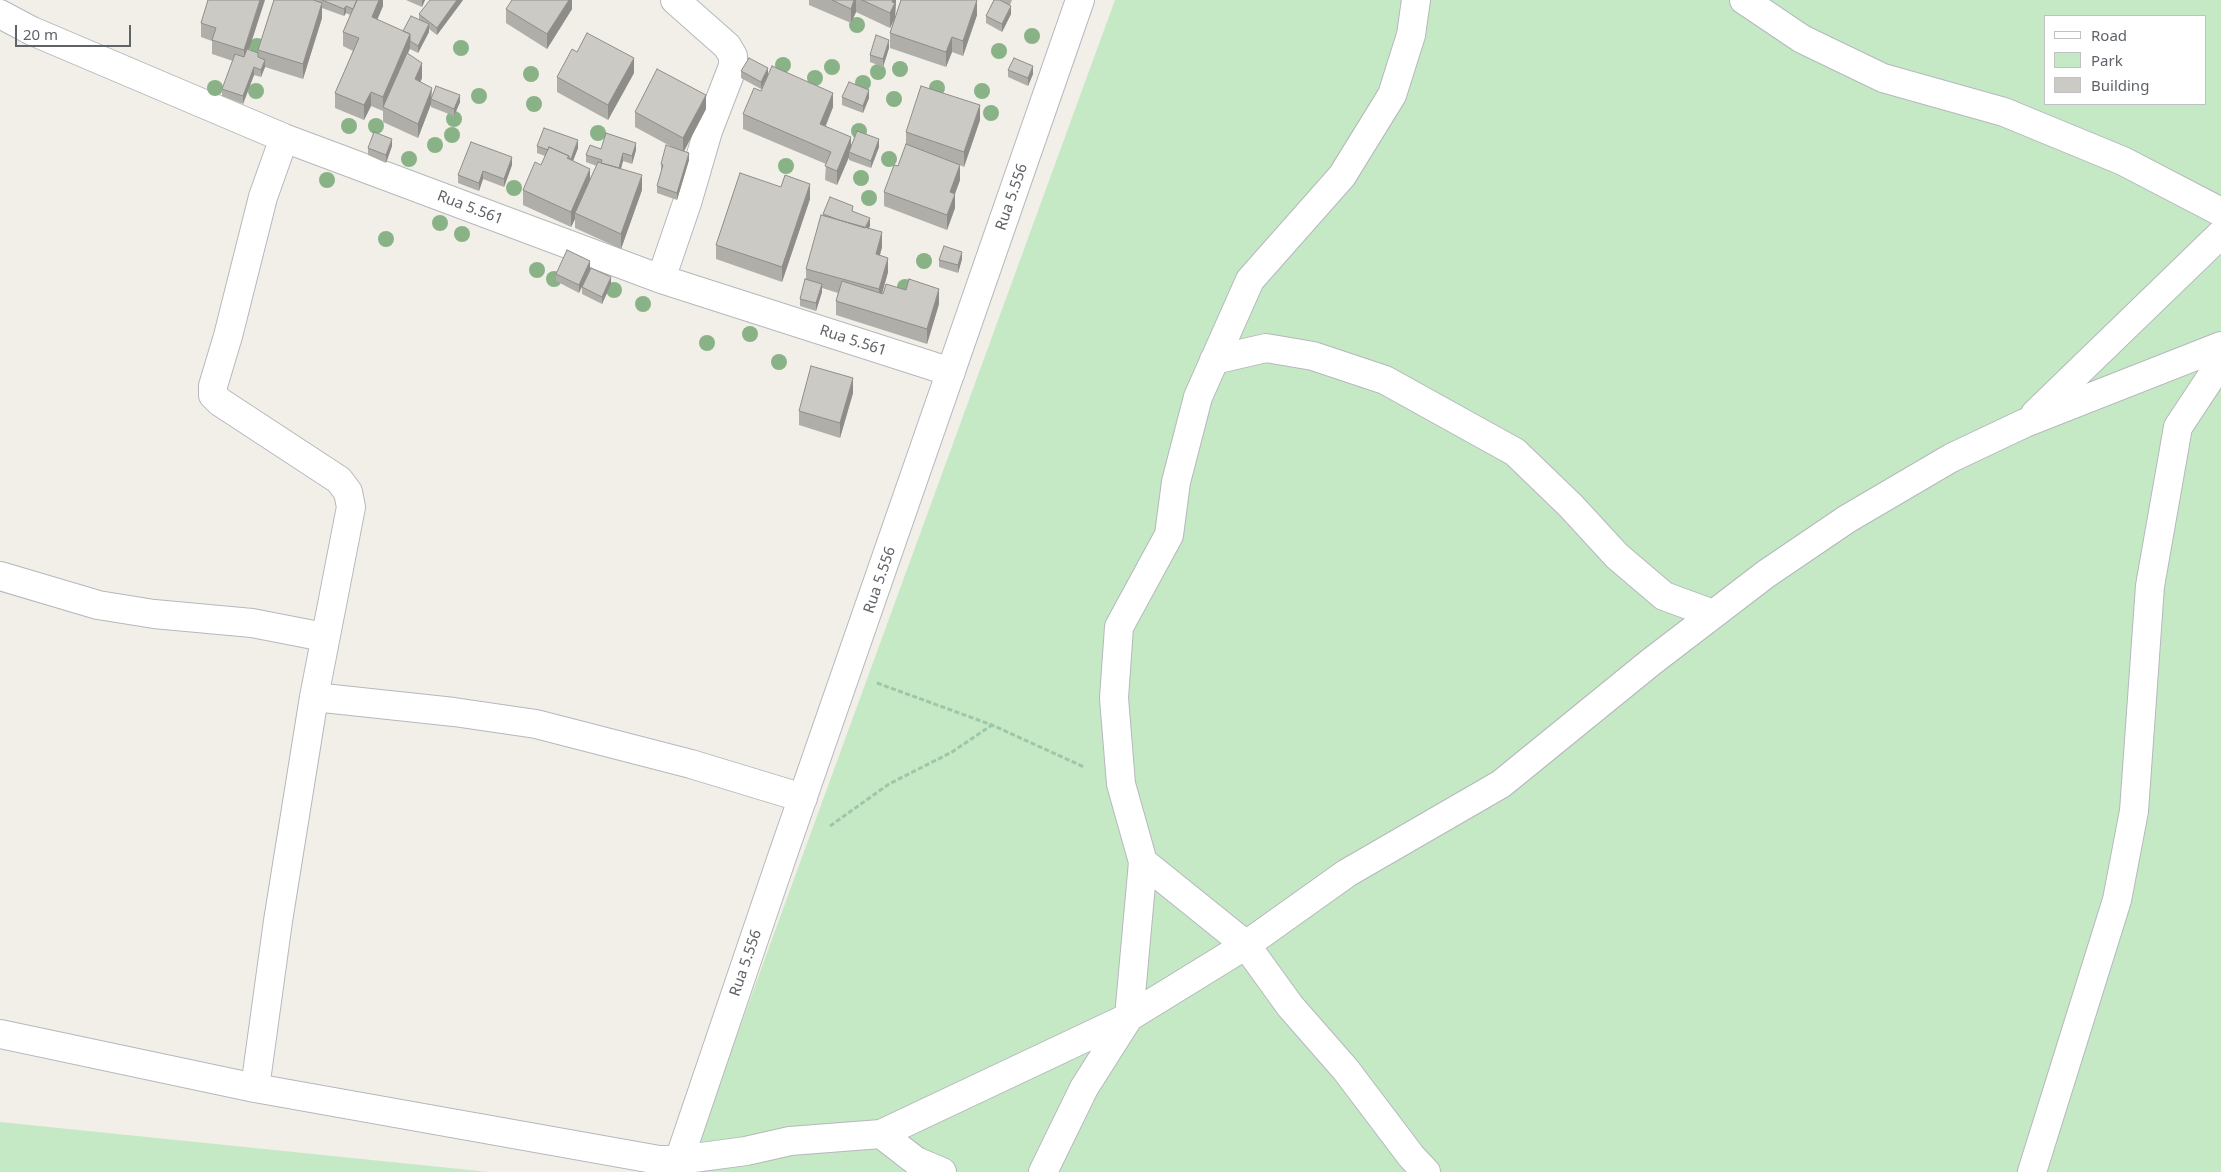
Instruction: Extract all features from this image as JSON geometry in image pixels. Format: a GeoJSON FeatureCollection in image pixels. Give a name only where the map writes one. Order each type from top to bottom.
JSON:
{"type":"FeatureCollection","features":[{"type":"Feature","properties":{"kind":"street"},"geometry":{"type":"LineString","coordinates":[[661,279],[687,203],[708,131],[732,66],[733,56],[727,46],[676,0]]}},
{"type":"Feature","properties":{"kind":"street","name":"Rua 5.556"},"geometry":{"type":"LineString","coordinates":[[679,1160],[1080,0]]}},
{"type":"Feature","properties":{"kind":"street"},"geometry":{"type":"LineString","coordinates":[[1043,1172],[1084,1088],[1129,1017],[1143,862],[1121,784],[1114,698],[1119,627],[1168,535],[1176,482],[1198,396],[1250,280],[1342,176],[1392,95],[1411,35],[1416,0]]}},
{"type":"Feature","properties":{"kind":"street"},"geometry":{"type":"LineString","coordinates":[[1744,0],[1802,39],[1883,78],[2004,112],[2123,161],[2221,212]]}},
{"type":"Feature","properties":{"kind":"street","name":"Rua 5.561"},"geometry":{"type":"LineString","coordinates":[[0,14],[32,31],[284,138],[661,279],[952,372]]}},
{"type":"Feature","properties":{"kind":"street"},"geometry":{"type":"LineString","coordinates":[[255,1088],[278,921],[314,697],[350,507],[348,492],[339,480],[220,402],[214,395],[213,386],[249,259],[263,197],[284,138]]}},
{"type":"Feature","properties":{"kind":"street"},"geometry":{"type":"LineString","coordinates":[[2025,423],[2221,234]]}},
{"type":"Feature","properties":{"kind":"street"},"geometry":{"type":"LineString","coordinates":[[0,1034],[255,1088],[649,1159],[679,1160],[746,1151],[790,1141],[881,1134],[1129,1017],[1246,945],[1347,873],[1501,784],[1713,614],[1766,574],[1847,519],[1951,458],[2025,423],[2221,346]]}},
{"type":"Feature","properties":{"kind":"street"},"geometry":{"type":"LineString","coordinates":[[1214,360],[1266,348],[1313,356],[1385,380],[1515,452],[1571,506],[1618,556],[1664,596],[1713,614]]}},
{"type":"Feature","properties":{"kind":"street"},"geometry":{"type":"LineString","coordinates":[[2032,1172],[2117,900],[2134,811],[2150,586],[2178,427],[2221,362]]}},
{"type":"Feature","properties":{"kind":"street"},"geometry":{"type":"LineString","coordinates":[[0,576],[98,605],[154,614],[252,623],[324,637]]}},
{"type":"Feature","properties":{"kind":"street"},"geometry":{"type":"LineString","coordinates":[[314,697],[454,712],[536,724],[691,764],[803,798]]}},
{"type":"Feature","properties":{"kind":"street"},"geometry":{"type":"LineString","coordinates":[[1143,862],[1246,945],[1290,1006],[1346,1070],[1411,1156],[1426,1172]]}},
{"type":"Feature","properties":{"kind":"street"},"geometry":{"type":"LineString","coordinates":[[881,1134],[916,1161],[942,1172]]}},
{"type":"Feature","properties":{"kind":"path"},"geometry":{"type":"LineString","coordinates":[[848,672],[992,725],[1121,784]]}},
{"type":"Feature","properties":{"kind":"path"},"geometry":{"type":"LineString","coordinates":[[828,828],[889,784],[952,752],[992,725]]}},
{"type":"Feature","properties":{"kind":"green space"},"geometry":{"type":"Polygon","coordinates":[[[1115,0],[2221,0],[2221,1172],[687,1172],[1115,0]]]}},
{"type":"Feature","properties":{"kind":"green space"},"geometry":{"type":"Polygon","coordinates":[[[0,1122],[489,1172],[0,1172],[0,1122]]]}},
{"type":"Feature","properties":{"kind":"building"},"geometry":{"type":"Polygon","coordinates":[[[208,0],[260,0],[244,50],[212,40],[216,28],[201,23],[208,0]]]}},
{"type":"Feature","properties":{"kind":"building"},"geometry":{"type":"Polygon","coordinates":[[[274,0],[313,0],[322,3],[303,64],[258,50],[274,0]]]}},
{"type":"Feature","properties":{"kind":"building"},"geometry":{"type":"Polygon","coordinates":[[[322,0],[357,0],[353,9],[346,6],[344,9],[322,0]]]}},
{"type":"Feature","properties":{"kind":"building"},"geometry":{"type":"Polygon","coordinates":[[[357,0],[379,0],[372,17],[410,34],[383,97],[371,92],[364,105],[335,93],[359,38],[343,32],[357,0]]]}},
{"type":"Feature","properties":{"kind":"building"},"geometry":{"type":"Polygon","coordinates":[[[430,0],[457,0],[437,28],[419,14],[430,0]]]}},
{"type":"Feature","properties":{"kind":"building"},"geometry":{"type":"Polygon","coordinates":[[[512,0],[569,0],[547,34],[506,9],[512,0]]]}},
{"type":"Feature","properties":{"kind":"building"},"geometry":{"type":"Polygon","coordinates":[[[832,0],[854,0],[851,9],[832,0]]]}},
{"type":"Feature","properties":{"kind":"building"},"geometry":{"type":"Polygon","coordinates":[[[862,0],[893,0],[892,2],[895,3],[890,13],[862,0]]]}},
{"type":"Feature","properties":{"kind":"building"},"geometry":{"type":"Polygon","coordinates":[[[901,0],[977,0],[963,41],[952,37],[946,52],[890,33],[901,0]]]}},
{"type":"Feature","properties":{"kind":"building"},"geometry":{"type":"Polygon","coordinates":[[[994,0],[1000,0],[1011,6],[1002,24],[986,16],[994,0]]]}},
{"type":"Feature","properties":{"kind":"building"},"geometry":{"type":"Polygon","coordinates":[[[411,16],[429,24],[418,46],[410,41],[410,34],[403,31],[411,16]]]}},
{"type":"Feature","properties":{"kind":"building"},"geometry":{"type":"Polygon","coordinates":[[[587,33],[634,58],[608,105],[557,77],[572,49],[577,52],[587,33]]]}},
{"type":"Feature","properties":{"kind":"building"},"geometry":{"type":"Polygon","coordinates":[[[876,35],[889,40],[883,59],[870,55],[876,35]]]}},
{"type":"Feature","properties":{"kind":"building"},"geometry":{"type":"Polygon","coordinates":[[[247,49],[258,53],[258,57],[265,60],[261,70],[254,67],[243,96],[222,89],[235,54],[244,57],[247,49]]]}},
{"type":"Feature","properties":{"kind":"building"},"geometry":{"type":"Polygon","coordinates":[[[407,53],[422,63],[415,79],[432,88],[418,124],[383,107],[407,53]]]}},
{"type":"Feature","properties":{"kind":"building"},"geometry":{"type":"Polygon","coordinates":[[[749,58],[768,68],[761,82],[741,71],[749,58]]]}},
{"type":"Feature","properties":{"kind":"building"},"geometry":{"type":"Polygon","coordinates":[[[1014,58],[1033,66],[1028,78],[1008,70],[1014,58]]]}},
{"type":"Feature","properties":{"kind":"building"},"geometry":{"type":"Polygon","coordinates":[[[772,66],[833,93],[820,124],[851,137],[837,171],[825,166],[831,152],[743,114],[754,88],[761,91],[772,66]]]}},
{"type":"Feature","properties":{"kind":"building"},"geometry":{"type":"Polygon","coordinates":[[[657,69],[706,95],[683,138],[635,112],[657,69]]]}},
{"type":"Feature","properties":{"kind":"building"},"geometry":{"type":"Polygon","coordinates":[[[849,82],[869,90],[863,106],[842,97],[849,82]]]}},
{"type":"Feature","properties":{"kind":"building"},"geometry":{"type":"Polygon","coordinates":[[[436,86],[460,95],[454,109],[431,99],[436,86]]]}},
{"type":"Feature","properties":{"kind":"building"},"geometry":{"type":"Polygon","coordinates":[[[921,86],[980,105],[964,152],[906,132],[921,86]]]}},
{"type":"Feature","properties":{"kind":"building"},"geometry":{"type":"Polygon","coordinates":[[[544,128],[578,140],[571,159],[569,156],[549,147],[548,150],[537,146],[544,128]]]}},
{"type":"Feature","properties":{"kind":"building"},"geometry":{"type":"Polygon","coordinates":[[[857,131],[879,139],[871,161],[849,152],[857,131]]]}},
{"type":"Feature","properties":{"kind":"building"},"geometry":{"type":"Polygon","coordinates":[[[374,132],[392,139],[386,155],[368,148],[374,132]]]}},
{"type":"Feature","properties":{"kind":"building"},"geometry":{"type":"Polygon","coordinates":[[[606,133],[636,143],[632,156],[623,153],[619,168],[601,163],[602,160],[586,155],[590,145],[601,149],[606,133]]]}},
{"type":"Feature","properties":{"kind":"building"},"geometry":{"type":"Polygon","coordinates":[[[471,142],[512,157],[504,179],[483,171],[479,183],[458,175],[471,142]]]}},
{"type":"Feature","properties":{"kind":"building"},"geometry":{"type":"Polygon","coordinates":[[[906,144],[960,165],[950,192],[955,194],[947,215],[884,192],[894,165],[898,166],[906,144]]]}},
{"type":"Feature","properties":{"kind":"building"},"geometry":{"type":"Polygon","coordinates":[[[666,145],[689,153],[677,193],[657,186],[666,145]]]}},
{"type":"Feature","properties":{"kind":"building"},"geometry":{"type":"Polygon","coordinates":[[[549,147],[569,156],[567,158],[590,169],[571,212],[523,190],[535,162],[541,165],[549,147]]]}},
{"type":"Feature","properties":{"kind":"building"},"geometry":{"type":"Polygon","coordinates":[[[598,162],[642,175],[621,234],[575,213],[598,162]]]}},
{"type":"Feature","properties":{"kind":"building"},"geometry":{"type":"Polygon","coordinates":[[[740,173],[781,187],[785,175],[810,184],[782,267],[716,245],[740,173]]]}},
{"type":"Feature","properties":{"kind":"building"},"geometry":{"type":"Polygon","coordinates":[[[830,197],[853,206],[852,211],[870,218],[865,228],[823,214],[830,197]]]}},
{"type":"Feature","properties":{"kind":"building"},"geometry":{"type":"Polygon","coordinates":[[[821,215],[882,232],[876,254],[888,258],[879,289],[806,269],[821,215]]]}},
{"type":"Feature","properties":{"kind":"building"},"geometry":{"type":"Polygon","coordinates":[[[944,246],[962,252],[958,265],[939,260],[944,246]]]}},
{"type":"Feature","properties":{"kind":"building"},"geometry":{"type":"Polygon","coordinates":[[[567,250],[590,261],[579,285],[556,274],[567,250]]]}},
{"type":"Feature","properties":{"kind":"building"},"geometry":{"type":"Polygon","coordinates":[[[591,268],[611,277],[602,297],[582,287],[591,268]]]}},
{"type":"Feature","properties":{"kind":"building"},"geometry":{"type":"Polygon","coordinates":[[[805,279],[822,284],[816,303],[800,299],[805,279]]]}},
{"type":"Feature","properties":{"kind":"building"},"geometry":{"type":"Polygon","coordinates":[[[909,279],[939,289],[927,329],[836,301],[842,281],[883,294],[886,284],[906,290],[909,279]]]}},
{"type":"Feature","properties":{"kind":"building"},"geometry":{"type":"Polygon","coordinates":[[[811,366],[853,378],[840,423],[799,411],[811,366]]]}}]}
